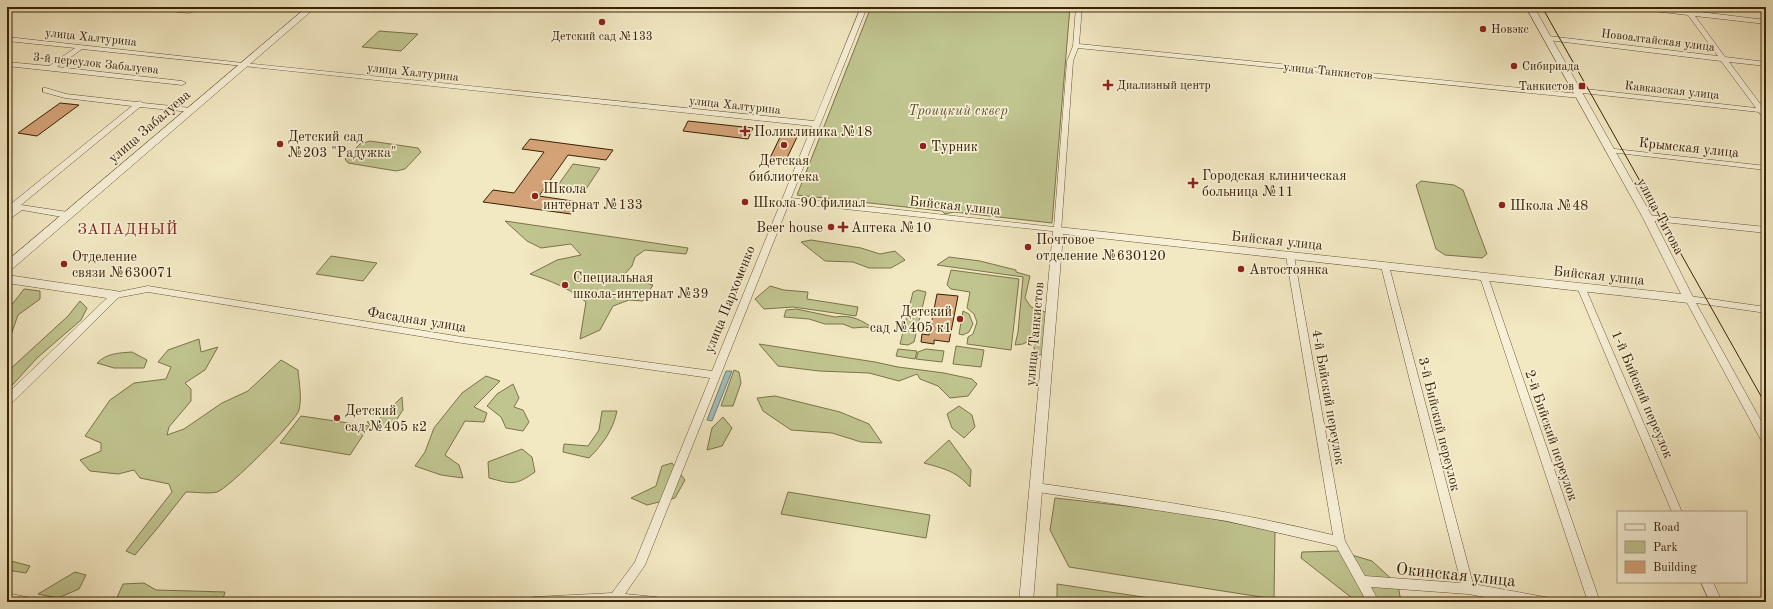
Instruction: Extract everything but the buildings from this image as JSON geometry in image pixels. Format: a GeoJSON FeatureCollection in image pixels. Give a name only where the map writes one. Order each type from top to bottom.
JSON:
{"type":"FeatureCollection","features":[{"type":"Feature","properties":{"kind":"street"},"geometry":{"type":"LineString","coordinates":[[153,7],[188,11],[206,7]]}},
{"type":"Feature","properties":{"kind":"street","name":"улица Забалуева"},"geometry":{"type":"LineString","coordinates":[[7,268],[312,7]]}},
{"type":"Feature","properties":{"kind":"street","name":"улица Пархоменко"},"geometry":{"type":"LineString","coordinates":[[615,598],[639,565],[864,7]]}},
{"type":"Feature","properties":{"kind":"street","name":"улица Танкистов"},"geometry":{"type":"LineString","coordinates":[[1026,602],[1058,230],[1070,61],[1076,46],[1079,7]]}},
{"type":"Feature","properties":{"kind":"street","name":"улица Титова"},"geometry":{"type":"LineString","coordinates":[[1530,7],[1648,218],[1689,299],[1766,439]]}},
{"type":"Feature","properties":{"kind":"street"},"geometry":{"type":"LineString","coordinates":[[1636,7],[1688,10],[1766,22]]}},
{"type":"Feature","properties":{"kind":"street"},"geometry":{"type":"LineString","coordinates":[[1688,10],[1765,113]]}},
{"type":"Feature","properties":{"kind":"street","name":"Новоалтайская улица"},"geometry":{"type":"LineString","coordinates":[[1548,38],[1766,64]]}},
{"type":"Feature","properties":{"kind":"street","name":"улица Халтурина"},"geometry":{"type":"LineString","coordinates":[[7,39],[243,65],[817,124]]}},
{"type":"Feature","properties":{"kind":"street","name":"улица Танкистов"},"geometry":{"type":"LineString","coordinates":[[1076,46],[1578,93]]}},
{"type":"Feature","properties":{"kind":"street"},"geometry":{"type":"LineString","coordinates":[[50,69],[81,47]]}},
{"type":"Feature","properties":{"kind":"street","name":"3-й переулок Забалуева"},"geometry":{"type":"LineString","coordinates":[[7,64],[182,83]]}},
{"type":"Feature","properties":{"kind":"street"},"geometry":{"type":"LineString","coordinates":[[46,90],[65,96],[140,103],[191,110]]}},
{"type":"Feature","properties":{"kind":"street","name":"Кавказская улица"},"geometry":{"type":"LineString","coordinates":[[1578,93],[1765,113]]}},
{"type":"Feature","properties":{"kind":"street"},"geometry":{"type":"LineString","coordinates":[[7,218],[13,206],[140,103]]}},
{"type":"Feature","properties":{"kind":"street","name":"Крымская улица"},"geometry":{"type":"LineString","coordinates":[[1609,150],[1766,168]]}},
{"type":"Feature","properties":{"kind":"street","name":"Бийская улица"},"geometry":{"type":"LineString","coordinates":[[785,200],[1484,276],[1689,299],[1766,310]]}},
{"type":"Feature","properties":{"kind":"street"},"geometry":{"type":"LineString","coordinates":[[13,206],[68,215]]}},
{"type":"Feature","properties":{"kind":"street"},"geometry":{"type":"LineString","coordinates":[[1648,218],[1766,230]]}},
{"type":"Feature","properties":{"kind":"street","name":"4-й Бийский переулок"},"geometry":{"type":"LineString","coordinates":[[1290,256],[1340,542],[1373,602]]}},
{"type":"Feature","properties":{"kind":"street","name":"3-й Бийский переулок"},"geometry":{"type":"LineString","coordinates":[[1385,266],[1468,590]]}},
{"type":"Feature","properties":{"kind":"street","name":"2-й Бийский переулок"},"geometry":{"type":"LineString","coordinates":[[1484,276],[1594,602]]}},
{"type":"Feature","properties":{"kind":"street"},"geometry":{"type":"LineString","coordinates":[[7,279],[116,295]]}},
{"type":"Feature","properties":{"kind":"street","name":"1-й Бийский переулок"},"geometry":{"type":"LineString","coordinates":[[1581,287],[1677,511]]}},
{"type":"Feature","properties":{"kind":"street","name":"Фасадная улица"},"geometry":{"type":"LineString","coordinates":[[116,295],[148,289],[462,340],[715,375]]}},
{"type":"Feature","properties":{"kind":"street"},"geometry":{"type":"LineString","coordinates":[[7,401],[116,295]]}},
{"type":"Feature","properties":{"kind":"street"},"geometry":{"type":"LineString","coordinates":[[1036,488],[1161,505],[1285,527],[1340,542]]}},
{"type":"Feature","properties":{"kind":"street","name":"Окинская улица"},"geometry":{"type":"LineString","coordinates":[[1362,581],[1468,590],[1545,602]]}},
{"type":"Feature","properties":{"kind":"street"},"geometry":{"type":"LineString","coordinates":[[1707,583],[1716,602]]}},
{"type":"Feature","properties":{"kind":"street"},"geometry":{"type":"LineString","coordinates":[[7,598],[27,602]]}},
{"type":"Feature","properties":{"kind":"street"},"geometry":{"type":"LineString","coordinates":[[534,602],[615,598],[656,602]]}},
{"type":"Feature","properties":{"kind":"green space","name":"Троицкий сквер"},"geometry":{"type":"Polygon","coordinates":[[[871,7],[1070,7],[1052,223],[954,212],[945,214],[942,211],[797,195],[871,7]]]}},
{"type":"Feature","properties":{"kind":"green space"},"geometry":{"type":"Polygon","coordinates":[[[379,31],[418,34],[401,51],[362,47],[379,31]]]}},
{"type":"Feature","properties":{"kind":"green space"},"geometry":{"type":"Polygon","coordinates":[[[370,141],[418,148],[421,152],[405,169],[396,171],[348,163],[345,159],[360,144],[370,141]]]}},
{"type":"Feature","properties":{"kind":"green space"},"geometry":{"type":"Polygon","coordinates":[[[573,164],[600,168],[584,192],[556,188],[573,164]]]}},
{"type":"Feature","properties":{"kind":"green space"},"geometry":{"type":"Polygon","coordinates":[[[1421,181],[1454,185],[1463,190],[1487,254],[1482,258],[1445,255],[1436,249],[1416,185],[1421,181]]]}},
{"type":"Feature","properties":{"kind":"green space"},"geometry":{"type":"Polygon","coordinates":[[[505,221],[688,248],[686,254],[645,250],[635,257],[632,266],[622,277],[653,285],[643,301],[629,300],[613,306],[600,330],[580,339],[586,302],[560,285],[530,274],[557,260],[581,255],[571,244],[541,248],[527,241],[505,221]]]}},
{"type":"Feature","properties":{"kind":"green space"},"geometry":{"type":"Polygon","coordinates":[[[811,240],[861,248],[880,254],[895,251],[905,260],[891,268],[869,268],[853,262],[825,261],[801,242],[811,240]]]}},
{"type":"Feature","properties":{"kind":"green space"},"geometry":{"type":"Polygon","coordinates":[[[331,256],[377,263],[363,281],[316,274],[331,256]]]}},
{"type":"Feature","properties":{"kind":"green space"},"geometry":{"type":"Polygon","coordinates":[[[949,257],[980,261],[1016,270],[1016,272],[1030,276],[1025,298],[1031,307],[1048,313],[1044,353],[1037,356],[1031,340],[1023,344],[1015,345],[1018,332],[1023,277],[937,265],[949,257]]]}},
{"type":"Feature","properties":{"kind":"green space"},"geometry":{"type":"Polygon","coordinates":[[[951,270],[1019,279],[1011,350],[967,344],[968,337],[973,334],[977,322],[974,314],[967,308],[970,292],[951,289],[947,285],[951,270]]]}},
{"type":"Feature","properties":{"kind":"green space"},"geometry":{"type":"Polygon","coordinates":[[[770,286],[784,290],[808,292],[807,299],[858,307],[856,316],[793,307],[764,309],[755,299],[770,286]]]}},
{"type":"Feature","properties":{"kind":"green space"},"geometry":{"type":"Polygon","coordinates":[[[24,289],[40,291],[40,299],[18,315],[11,335],[7,339],[7,311],[24,289]]]}},
{"type":"Feature","properties":{"kind":"green space"},"geometry":{"type":"Polygon","coordinates":[[[918,290],[926,292],[914,342],[908,345],[900,344],[913,292],[918,290]]]}},
{"type":"Feature","properties":{"kind":"green space"},"geometry":{"type":"Polygon","coordinates":[[[80,301],[87,308],[81,320],[37,358],[7,391],[7,372],[68,316],[80,301]]]}},
{"type":"Feature","properties":{"kind":"green space"},"geometry":{"type":"Polygon","coordinates":[[[796,309],[835,317],[852,317],[862,321],[876,330],[866,327],[853,328],[843,324],[825,324],[809,319],[784,317],[786,310],[796,309]]]}},
{"type":"Feature","properties":{"kind":"green space"},"geometry":{"type":"Polygon","coordinates":[[[963,311],[969,314],[973,324],[969,332],[963,335],[959,334],[963,311]]]}},
{"type":"Feature","properties":{"kind":"green space"},"geometry":{"type":"Polygon","coordinates":[[[199,339],[201,352],[218,347],[205,370],[185,383],[191,389],[191,401],[169,427],[167,435],[184,429],[222,403],[248,391],[281,360],[298,370],[300,395],[299,410],[287,427],[275,440],[224,488],[214,493],[186,492],[135,555],[126,551],[172,492],[169,484],[140,478],[134,470],[118,474],[90,471],[80,460],[101,451],[101,443],[85,436],[110,400],[134,383],[166,379],[171,367],[158,362],[168,350],[199,339]]]}},
{"type":"Feature","properties":{"kind":"green space"},"geometry":{"type":"Polygon","coordinates":[[[759,344],[944,373],[972,379],[977,384],[968,396],[950,398],[938,386],[920,379],[917,374],[899,381],[869,373],[819,371],[778,366],[759,344]]]}},
{"type":"Feature","properties":{"kind":"green space"},"geometry":{"type":"Polygon","coordinates":[[[956,346],[984,350],[981,367],[953,364],[956,346]]]}},
{"type":"Feature","properties":{"kind":"green space"},"geometry":{"type":"Polygon","coordinates":[[[898,349],[917,351],[915,359],[896,356],[898,349]]]}},
{"type":"Feature","properties":{"kind":"green space"},"geometry":{"type":"Polygon","coordinates":[[[926,349],[944,351],[942,362],[916,359],[918,352],[926,349]]]}},
{"type":"Feature","properties":{"kind":"green space"},"geometry":{"type":"Polygon","coordinates":[[[132,352],[147,360],[144,368],[114,368],[97,363],[109,355],[132,352]]]}},
{"type":"Feature","properties":{"kind":"green space"},"geometry":{"type":"Polygon","coordinates":[[[734,370],[739,372],[741,383],[733,406],[721,406],[734,370]]]}},
{"type":"Feature","properties":{"kind":"green space"},"geometry":{"type":"Polygon","coordinates":[[[486,376],[500,381],[474,407],[487,413],[484,422],[465,421],[445,455],[459,465],[463,478],[441,475],[415,466],[425,452],[434,428],[462,393],[486,376]]]}},
{"type":"Feature","properties":{"kind":"green space"},"geometry":{"type":"Polygon","coordinates":[[[513,384],[519,398],[514,407],[523,410],[529,422],[523,431],[506,428],[501,417],[487,406],[497,394],[513,384]]]}},
{"type":"Feature","properties":{"kind":"green space"},"geometry":{"type":"Polygon","coordinates":[[[775,396],[840,412],[869,424],[882,443],[861,442],[832,433],[791,430],[763,411],[757,398],[775,396]]]}},
{"type":"Feature","properties":{"kind":"green space"},"geometry":{"type":"Polygon","coordinates":[[[402,397],[403,410],[395,422],[376,431],[367,422],[378,420],[402,397]]]}},
{"type":"Feature","properties":{"kind":"green space"},"geometry":{"type":"Polygon","coordinates":[[[959,406],[972,415],[975,427],[964,438],[952,428],[947,414],[959,406]]]}},
{"type":"Feature","properties":{"kind":"green space"},"geometry":{"type":"Polygon","coordinates":[[[602,411],[617,411],[610,431],[594,453],[589,458],[563,452],[564,444],[588,446],[599,430],[602,411]]]}},
{"type":"Feature","properties":{"kind":"green space"},"geometry":{"type":"Polygon","coordinates":[[[301,416],[369,426],[350,455],[280,443],[301,416]]]}},
{"type":"Feature","properties":{"kind":"green space"},"geometry":{"type":"Polygon","coordinates":[[[723,417],[732,428],[722,446],[707,450],[712,428],[723,417]]]}},
{"type":"Feature","properties":{"kind":"green space"},"geometry":{"type":"Polygon","coordinates":[[[949,440],[971,470],[970,487],[955,474],[924,463],[949,440]]]}},
{"type":"Feature","properties":{"kind":"green space"},"geometry":{"type":"Polygon","coordinates":[[[522,449],[532,457],[535,472],[518,482],[503,482],[489,478],[488,462],[522,449]]]}},
{"type":"Feature","properties":{"kind":"green space"},"geometry":{"type":"Polygon","coordinates":[[[672,463],[685,480],[675,498],[647,505],[631,498],[656,486],[662,466],[672,463]]]}},
{"type":"Feature","properties":{"kind":"green space"},"geometry":{"type":"Polygon","coordinates":[[[788,492],[930,515],[926,538],[781,514],[788,492]]]}},
{"type":"Feature","properties":{"kind":"green space"},"geometry":{"type":"Polygon","coordinates":[[[1055,498],[1179,512],[1275,531],[1274,599],[1069,567],[1050,530],[1055,498]]]}},
{"type":"Feature","properties":{"kind":"green space"},"geometry":{"type":"Polygon","coordinates":[[[1338,551],[1372,561],[1398,585],[1401,602],[1357,602],[1301,558],[1302,552],[1338,551]]]}},
{"type":"Feature","properties":{"kind":"green space"},"geometry":{"type":"Polygon","coordinates":[[[7,560],[30,566],[26,573],[7,570],[7,560]]]}},
{"type":"Feature","properties":{"kind":"green space"},"geometry":{"type":"Polygon","coordinates":[[[75,572],[86,575],[79,589],[58,598],[38,594],[75,572]]]}},
{"type":"Feature","properties":{"kind":"green space"},"geometry":{"type":"Polygon","coordinates":[[[144,583],[156,590],[225,592],[222,602],[115,602],[123,584],[144,583]]]}},
{"type":"Feature","properties":{"kind":"green space"},"geometry":{"type":"Polygon","coordinates":[[[1057,584],[1176,602],[1057,602],[1057,584]]]}},
{"type":"Feature","properties":{"kind":"water"},"geometry":{"type":"Polygon","coordinates":[[[726,371],[732,371],[712,421],[707,420],[726,371]]]}},
{"type":"Feature","properties":{"kind":"tram line"},"geometry":{"type":"LineString","coordinates":[[1542,7],[1766,405]]}},
{"type":"Feature","properties":{"kind":"place","name":"Детский сад №133"},"geometry":{"type":"Point","coordinates":[602,22]}},
{"type":"Feature","properties":{"kind":"place","name":"Новэкс"},"geometry":{"type":"Point","coordinates":[1483,29]}},
{"type":"Feature","properties":{"kind":"place","name":"Сибириада"},"geometry":{"type":"Point","coordinates":[1514,66]}},
{"type":"Feature","properties":{"kind":"place","name":"Диализный центр"},"geometry":{"type":"Point","coordinates":[1108,85]}},
{"type":"Feature","properties":{"kind":"place","name":"Танкистов"},"geometry":{"type":"Point","coordinates":[1582,86]}},
{"type":"Feature","properties":{"kind":"place","name":"Поликлиника №18"},"geometry":{"type":"Point","coordinates":[745,131]}},
{"type":"Feature","properties":{"kind":"place","name":"Детский сад №203 \"Радужка\""},"geometry":{"type":"Point","coordinates":[280,144]}},
{"type":"Feature","properties":{"kind":"place","name":"Детская библиотека"},"geometry":{"type":"Point","coordinates":[784,145]}},
{"type":"Feature","properties":{"kind":"place","name":"Турник"},"geometry":{"type":"Point","coordinates":[923,146]}},
{"type":"Feature","properties":{"kind":"place","name":"Городская клиническая больница №11"},"geometry":{"type":"Point","coordinates":[1193,183]}},
{"type":"Feature","properties":{"kind":"place","name":"Школа интернат №133"},"geometry":{"type":"Point","coordinates":[535,196]}},
{"type":"Feature","properties":{"kind":"place","name":"Школа 90 филиал"},"geometry":{"type":"Point","coordinates":[745,202]}},
{"type":"Feature","properties":{"kind":"place","name":"Школа №48"},"geometry":{"type":"Point","coordinates":[1502,205]}},
{"type":"Feature","properties":{"kind":"place","name":"Beer house"},"geometry":{"type":"Point","coordinates":[831,227]}},
{"type":"Feature","properties":{"kind":"place","name":"Аптека №10"},"geometry":{"type":"Point","coordinates":[843,227]}},
{"type":"Feature","properties":{"kind":"place","name":"Почтовое отделение №630120"},"geometry":{"type":"Point","coordinates":[1028,247]}},
{"type":"Feature","properties":{"kind":"place","name":"Отделение связи №630071"},"geometry":{"type":"Point","coordinates":[64,264]}},
{"type":"Feature","properties":{"kind":"place","name":"Автостоянка"},"geometry":{"type":"Point","coordinates":[1241,269]}},
{"type":"Feature","properties":{"kind":"place","name":"Специальная школа-интернат №39"},"geometry":{"type":"Point","coordinates":[565,285]}},
{"type":"Feature","properties":{"kind":"place","name":"Детский сад №405 к1"},"geometry":{"type":"Point","coordinates":[960,319]}},
{"type":"Feature","properties":{"kind":"place","name":"Детский сад №405 к2"},"geometry":{"type":"Point","coordinates":[337,418]}},
{"type":"Feature","properties":{"kind":"district","name":"ЗАПАДНЫЙ"},"geometry":{"type":"Point","coordinates":[128,229]}}]}
